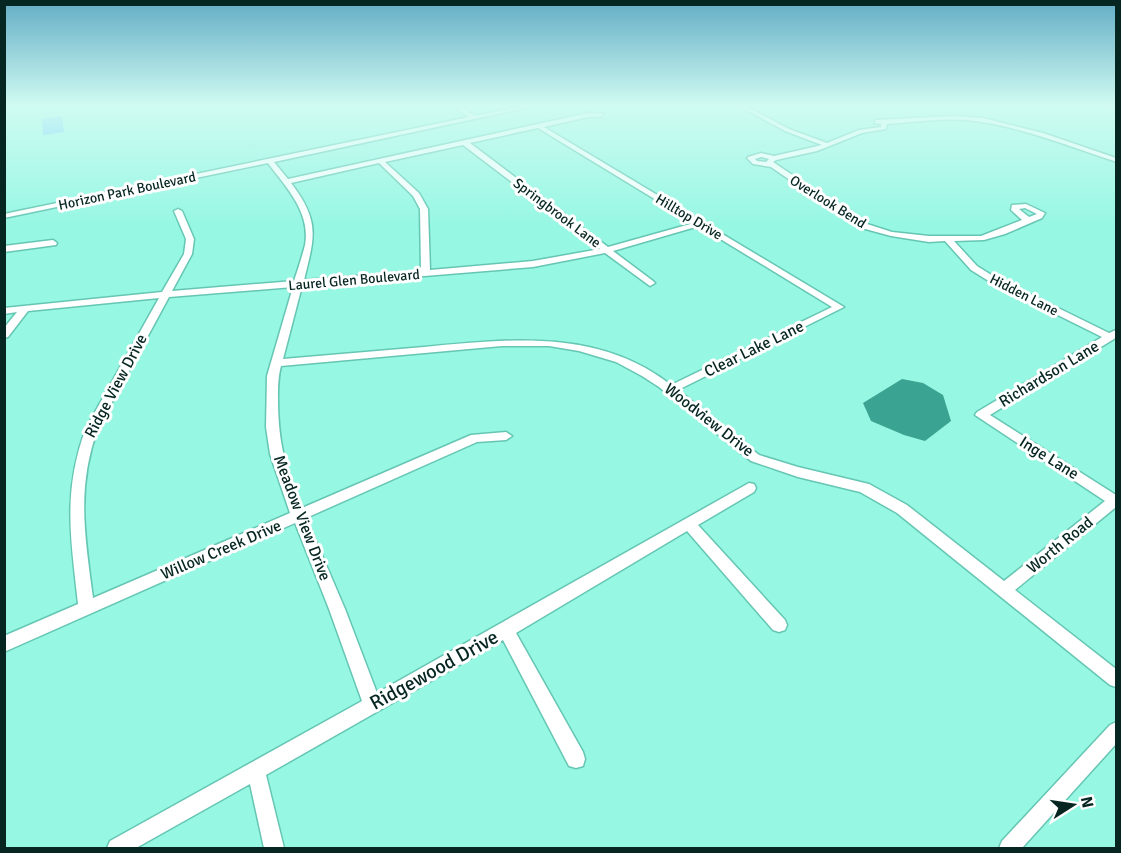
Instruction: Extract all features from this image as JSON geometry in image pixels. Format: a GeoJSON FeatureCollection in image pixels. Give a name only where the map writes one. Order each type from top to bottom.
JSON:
{"type":"FeatureCollection","features":[{"type":"Feature","properties":{"kind":"street","name":"Horizon Park Boulevard"},"geometry":{"type":"LineString","coordinates":[[4,216],[342,146]]}},
{"type":"Feature","properties":{"kind":"street"},"geometry":{"type":"LineString","coordinates":[[285,182],[447,146]]}},
{"type":"Feature","properties":{"kind":"street","name":"Springbrook Lane"},"geometry":{"type":"LineString","coordinates":[[469,146],[650,283]]}},
{"type":"Feature","properties":{"kind":"street","name":"Hilltop Drive"},"geometry":{"type":"LineString","coordinates":[[571,146],[839,307]]}},
{"type":"Feature","properties":{"kind":"street","name":"Overlook Bend"},"geometry":{"type":"LineString","coordinates":[[823,146],[772,161],[861,225],[900,236],[948,240],[981,238],[1002,232],[1027,220]]}},
{"type":"Feature","properties":{"kind":"street","name":"Overlook Bend"},"geometry":{"type":"LineString","coordinates":[[1072,146],[1116,160]]}},
{"type":"Feature","properties":{"kind":"street","name":"Meadow View Drive"},"geometry":{"type":"LineString","coordinates":[[270,161],[305,209],[310,237],[277,363],[271,401],[276,454],[372,704]]}},
{"type":"Feature","properties":{"kind":"street"},"geometry":{"type":"LineString","coordinates":[[380,161],[416,195],[424,208],[426,274]]}},
{"type":"Feature","properties":{"kind":"street","name":"Ridge View Drive"},"geometry":{"type":"LineString","coordinates":[[86,608],[75,490],[81,458],[92,428],[189,249],[189,235],[178,211]]}},
{"type":"Feature","properties":{"kind":"street","name":"Laurel Glen Boulevard"},"geometry":{"type":"LineString","coordinates":[[4,311],[533,264],[607,250],[698,224]]}},
{"type":"Feature","properties":{"kind":"street","name":"Hidden Lane"},"geometry":{"type":"LineString","coordinates":[[948,240],[974,268],[990,278],[1113,335]]}},
{"type":"Feature","properties":{"kind":"street"},"geometry":{"type":"LineString","coordinates":[[4,249],[53,243]]}},
{"type":"Feature","properties":{"kind":"street","name":"Clear Lake Lane"},"geometry":{"type":"LineString","coordinates":[[669,390],[839,307]]}},
{"type":"Feature","properties":{"kind":"street"},"geometry":{"type":"LineString","coordinates":[[4,334],[25,309]]}},
{"type":"Feature","properties":{"kind":"street","name":"Richardson Lane"},"geometry":{"type":"LineString","coordinates":[[981,415],[1113,335]]}},
{"type":"Feature","properties":{"kind":"street","name":"Woodview Drive"},"geometry":{"type":"LineString","coordinates":[[277,363],[502,343],[549,343],[587,349],[621,360],[646,373],[755,458],[798,472],[864,488],[902,509],[1116,679]]}},
{"type":"Feature","properties":{"kind":"street","name":"Inge Lane"},"geometry":{"type":"LineString","coordinates":[[981,415],[1116,500]]}},
{"type":"Feature","properties":{"kind":"street","name":"Willow Creek Drive"},"geometry":{"type":"LineString","coordinates":[[4,644],[475,438],[506,436]]}},
{"type":"Feature","properties":{"kind":"street","name":"Ridgewood Drive"},"geometry":{"type":"LineString","coordinates":[[117,849],[506,630],[748,488]]}},
{"type":"Feature","properties":{"kind":"street","name":"Worth Road"},"geometry":{"type":"LineString","coordinates":[[1004,590],[1116,500]]}},
{"type":"Feature","properties":{"kind":"street"},"geometry":{"type":"LineString","coordinates":[[688,523],[779,625]]}},
{"type":"Feature","properties":{"kind":"street"},"geometry":{"type":"LineString","coordinates":[[506,630],[576,759]]}},
{"type":"Feature","properties":{"kind":"street"},"geometry":{"type":"LineString","coordinates":[[1009,849],[1116,731]]}},
{"type":"Feature","properties":{"kind":"street"},"geometry":{"type":"LineString","coordinates":[[256,771],[274,849]]}},
{"type":"Feature","properties":{"kind":"shaded area"},"geometry":{"type":"Polygon","coordinates":[[[902,379],[923,383],[943,395],[951,421],[925,441],[871,421],[863,403],[902,379]]]}}]}
